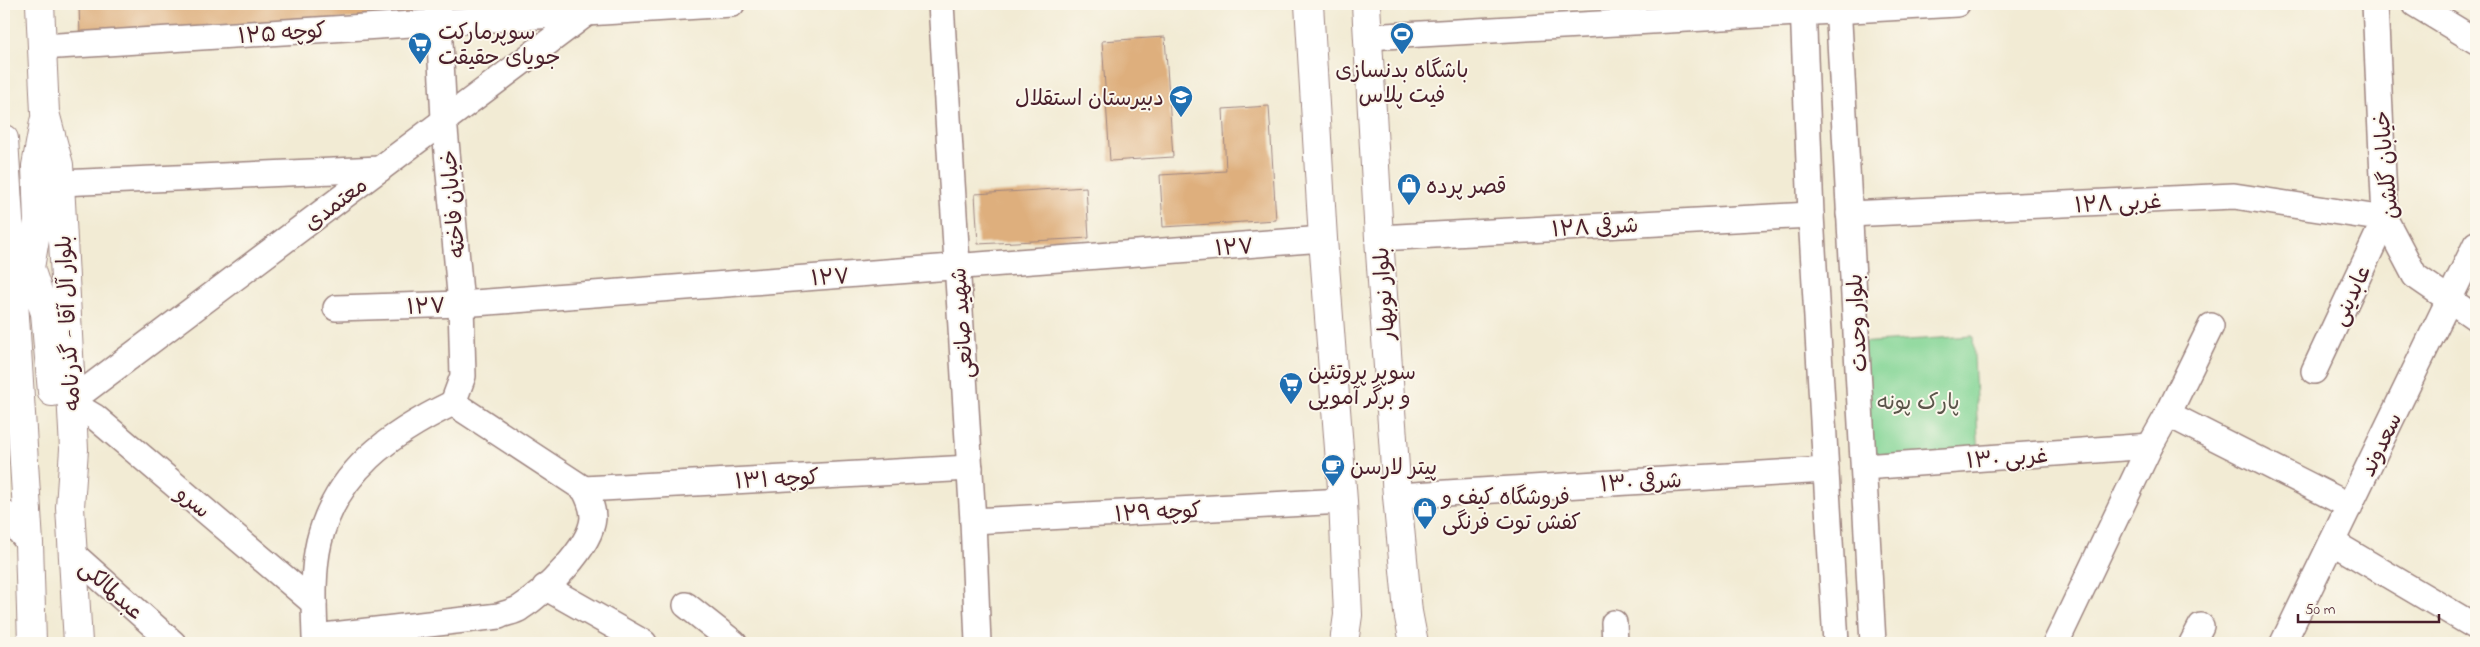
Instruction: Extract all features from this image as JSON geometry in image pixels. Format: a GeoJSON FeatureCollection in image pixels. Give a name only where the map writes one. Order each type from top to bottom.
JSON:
{"type":"FeatureCollection","features":[{"type":"Feature","properties":{"kind":"main road","name":"بلوار آل آقا - گذرنامه"},"geometry":{"type":"LineString","coordinates":[[40,4],[45,113],[59,165],[70,402],[74,449],[70,507],[78,643]]}},
{"type":"Feature","properties":{"kind":"main road"},"geometry":{"type":"LineString","coordinates":[[1309,4],[1323,239],[1343,501],[1348,615],[1344,643]]}},
{"type":"Feature","properties":{"kind":"main road","name":"بلوار نوبهار"},"geometry":{"type":"LineString","coordinates":[[1366,4],[1379,238],[1397,496],[1408,612],[1414,643]]}},
{"type":"Feature","properties":{"kind":"main road"},"geometry":{"type":"LineString","coordinates":[[12,269],[38,221],[36,166],[45,113]]}},
{"type":"Feature","properties":{"kind":"main road"},"geometry":{"type":"LineString","coordinates":[[4,139],[12,269],[12,400],[29,543],[32,643]]}},
{"type":"Feature","properties":{"kind":"main road"},"geometry":{"type":"LineString","coordinates":[[12,269],[45,313],[56,451],[70,507]]}},
{"type":"Feature","properties":{"kind":"street","name":"کوچه ۱۲۵"},"geometry":{"type":"LineString","coordinates":[[42,47],[438,13],[732,4]]}},
{"type":"Feature","properties":{"kind":"street","name":"شهید صانعی"},"geometry":{"type":"LineString","coordinates":[[941,4],[970,468],[978,643]]}},
{"type":"Feature","properties":{"kind":"street"},"geometry":{"type":"LineString","coordinates":[[1368,37],[1803,8],[1957,4]]}},
{"type":"Feature","properties":{"kind":"street","name":"خیابان گلشن"},"geometry":{"type":"LineString","coordinates":[[2375,4],[2385,219],[2415,276],[2476,318]]}},
{"type":"Feature","properties":{"kind":"street"},"geometry":{"type":"LineString","coordinates":[[2415,4],[2476,41]]}},
{"type":"Feature","properties":{"kind":"street","name":"بلوار وحدت"},"geometry":{"type":"LineString","coordinates":[[1838,7],[1874,643]]}},
{"type":"Feature","properties":{"kind":"street","name":"معتمدی"},"geometry":{"type":"LineString","coordinates":[[70,402],[592,8]]}},
{"type":"Feature","properties":{"kind":"street","name":"بلوار وحدت"},"geometry":{"type":"LineString","coordinates":[[1803,8],[1811,215],[1836,643]]}},
{"type":"Feature","properties":{"kind":"street","name":"خیابان فاخته"},"geometry":{"type":"LineString","coordinates":[[438,13],[444,119],[460,304],[463,376],[453,403]]}},
{"type":"Feature","properties":{"kind":"street"},"geometry":{"type":"LineString","coordinates":[[60,183],[380,169]]}},
{"type":"Feature","properties":{"kind":"street","name":"۱۲۸ غربی"},"geometry":{"type":"LineString","coordinates":[[1849,214],[2234,196],[2385,219]]}},
{"type":"Feature","properties":{"kind":"street","name":"۱۲۸ شرقی"},"geometry":{"type":"LineString","coordinates":[[1379,238],[1811,215]]}},
{"type":"Feature","properties":{"kind":"street","name":"عابدینی"},"geometry":{"type":"LineString","coordinates":[[2314,371],[2385,219]]}},
{"type":"Feature","properties":{"kind":"street","name":"۱۲۷"},"geometry":{"type":"LineString","coordinates":[[336,308],[460,304],[1323,239]]}},
{"type":"Feature","properties":{"kind":"street","name":"سعدوند"},"geometry":{"type":"LineString","coordinates":[[2283,643],[2476,244]]}},
{"type":"Feature","properties":{"kind":"street"},"geometry":{"type":"LineString","coordinates":[[2056,643],[2150,446],[2168,414],[2211,326]]}},
{"type":"Feature","properties":{"kind":"street","name":"سرو"},"geometry":{"type":"LineString","coordinates":[[70,402],[95,417],[314,604]]}},
{"type":"Feature","properties":{"kind":"street"},"geometry":{"type":"LineString","coordinates":[[453,403],[584,489],[591,503],[593,519],[588,535],[570,561],[520,609],[498,616],[315,640],[314,604],[319,544],[330,509],[350,475],[394,438],[423,418],[453,403]]}},
{"type":"Feature","properties":{"kind":"street"},"geometry":{"type":"LineString","coordinates":[[2168,414],[2350,506]]}},
{"type":"Feature","properties":{"kind":"street","name":"۱۳۰ غربی"},"geometry":{"type":"LineString","coordinates":[[1864,467],[2150,446]]}},
{"type":"Feature","properties":{"kind":"street","name":"کوچه ۱۳۱"},"geometry":{"type":"LineString","coordinates":[[584,489],[970,468]]}},
{"type":"Feature","properties":{"kind":"street","name":"۱۳۰ شرقی"},"geometry":{"type":"LineString","coordinates":[[1397,496],[1826,470]]}},
{"type":"Feature","properties":{"kind":"street","name":"کوچه ۱۲۹"},"geometry":{"type":"LineString","coordinates":[[973,521],[1343,501]]}},
{"type":"Feature","properties":{"kind":"street"},"geometry":{"type":"LineString","coordinates":[[4,513],[29,543]]}},
{"type":"Feature","properties":{"kind":"street"},"geometry":{"type":"LineString","coordinates":[[2332,542],[2476,626]]}},
{"type":"Feature","properties":{"kind":"street","name":"عبدلمالکی"},"geometry":{"type":"LineString","coordinates":[[73,554],[173,643]]}},
{"type":"Feature","properties":{"kind":"street"},"geometry":{"type":"LineString","coordinates":[[545,587],[644,643]]}},
{"type":"Feature","properties":{"kind":"street"},"geometry":{"type":"LineString","coordinates":[[686,606],[734,643]]}},
{"type":"Feature","properties":{"kind":"green space","name":"پارک پونه"},"geometry":{"type":"Polygon","coordinates":[[[1973,336],[1979,459],[1864,467],[1857,343],[1973,336]]]}},
{"type":"Feature","properties":{"kind":"building"},"geometry":{"type":"Polygon","coordinates":[[[79,4],[412,4],[413,15],[80,35],[79,4]]]}},
{"type":"Feature","properties":{"kind":"building"},"geometry":{"type":"Polygon","coordinates":[[[1165,37],[1173,157],[1110,161],[1102,41],[1165,37]]]}},
{"type":"Feature","properties":{"kind":"building"},"geometry":{"type":"Polygon","coordinates":[[[1269,106],[1276,220],[1163,227],[1160,175],[1226,171],[1223,109],[1269,106]]]}},
{"type":"Feature","properties":{"kind":"building"},"geometry":{"type":"Polygon","coordinates":[[[1086,187],[1089,238],[978,244],[975,194],[1086,187]]]}},
{"type":"Feature","properties":{"kind":"place","name":"باشگاه بدنسازی فیت پلاس"},"geometry":{"type":"Point","coordinates":[1402,55]}},
{"type":"Feature","properties":{"kind":"place","name":"سوپرمارکت جویای حقیقت"},"geometry":{"type":"Point","coordinates":[420,65]}},
{"type":"Feature","properties":{"kind":"place","name":"دبیرستان استقلال"},"geometry":{"type":"Point","coordinates":[1181,118]}},
{"type":"Feature","properties":{"kind":"place","name":"قصر پرده"},"geometry":{"type":"Point","coordinates":[1409,206]}},
{"type":"Feature","properties":{"kind":"place","name":"سوپر پروتئین و برگر آمویی"},"geometry":{"type":"Point","coordinates":[1291,405]}},
{"type":"Feature","properties":{"kind":"place","name":"پیتر لارسن"},"geometry":{"type":"Point","coordinates":[1333,487]}},
{"type":"Feature","properties":{"kind":"place","name":"فروشگاه کیف و کفش توت فرنگی"},"geometry":{"type":"Point","coordinates":[1425,530]}}]}
